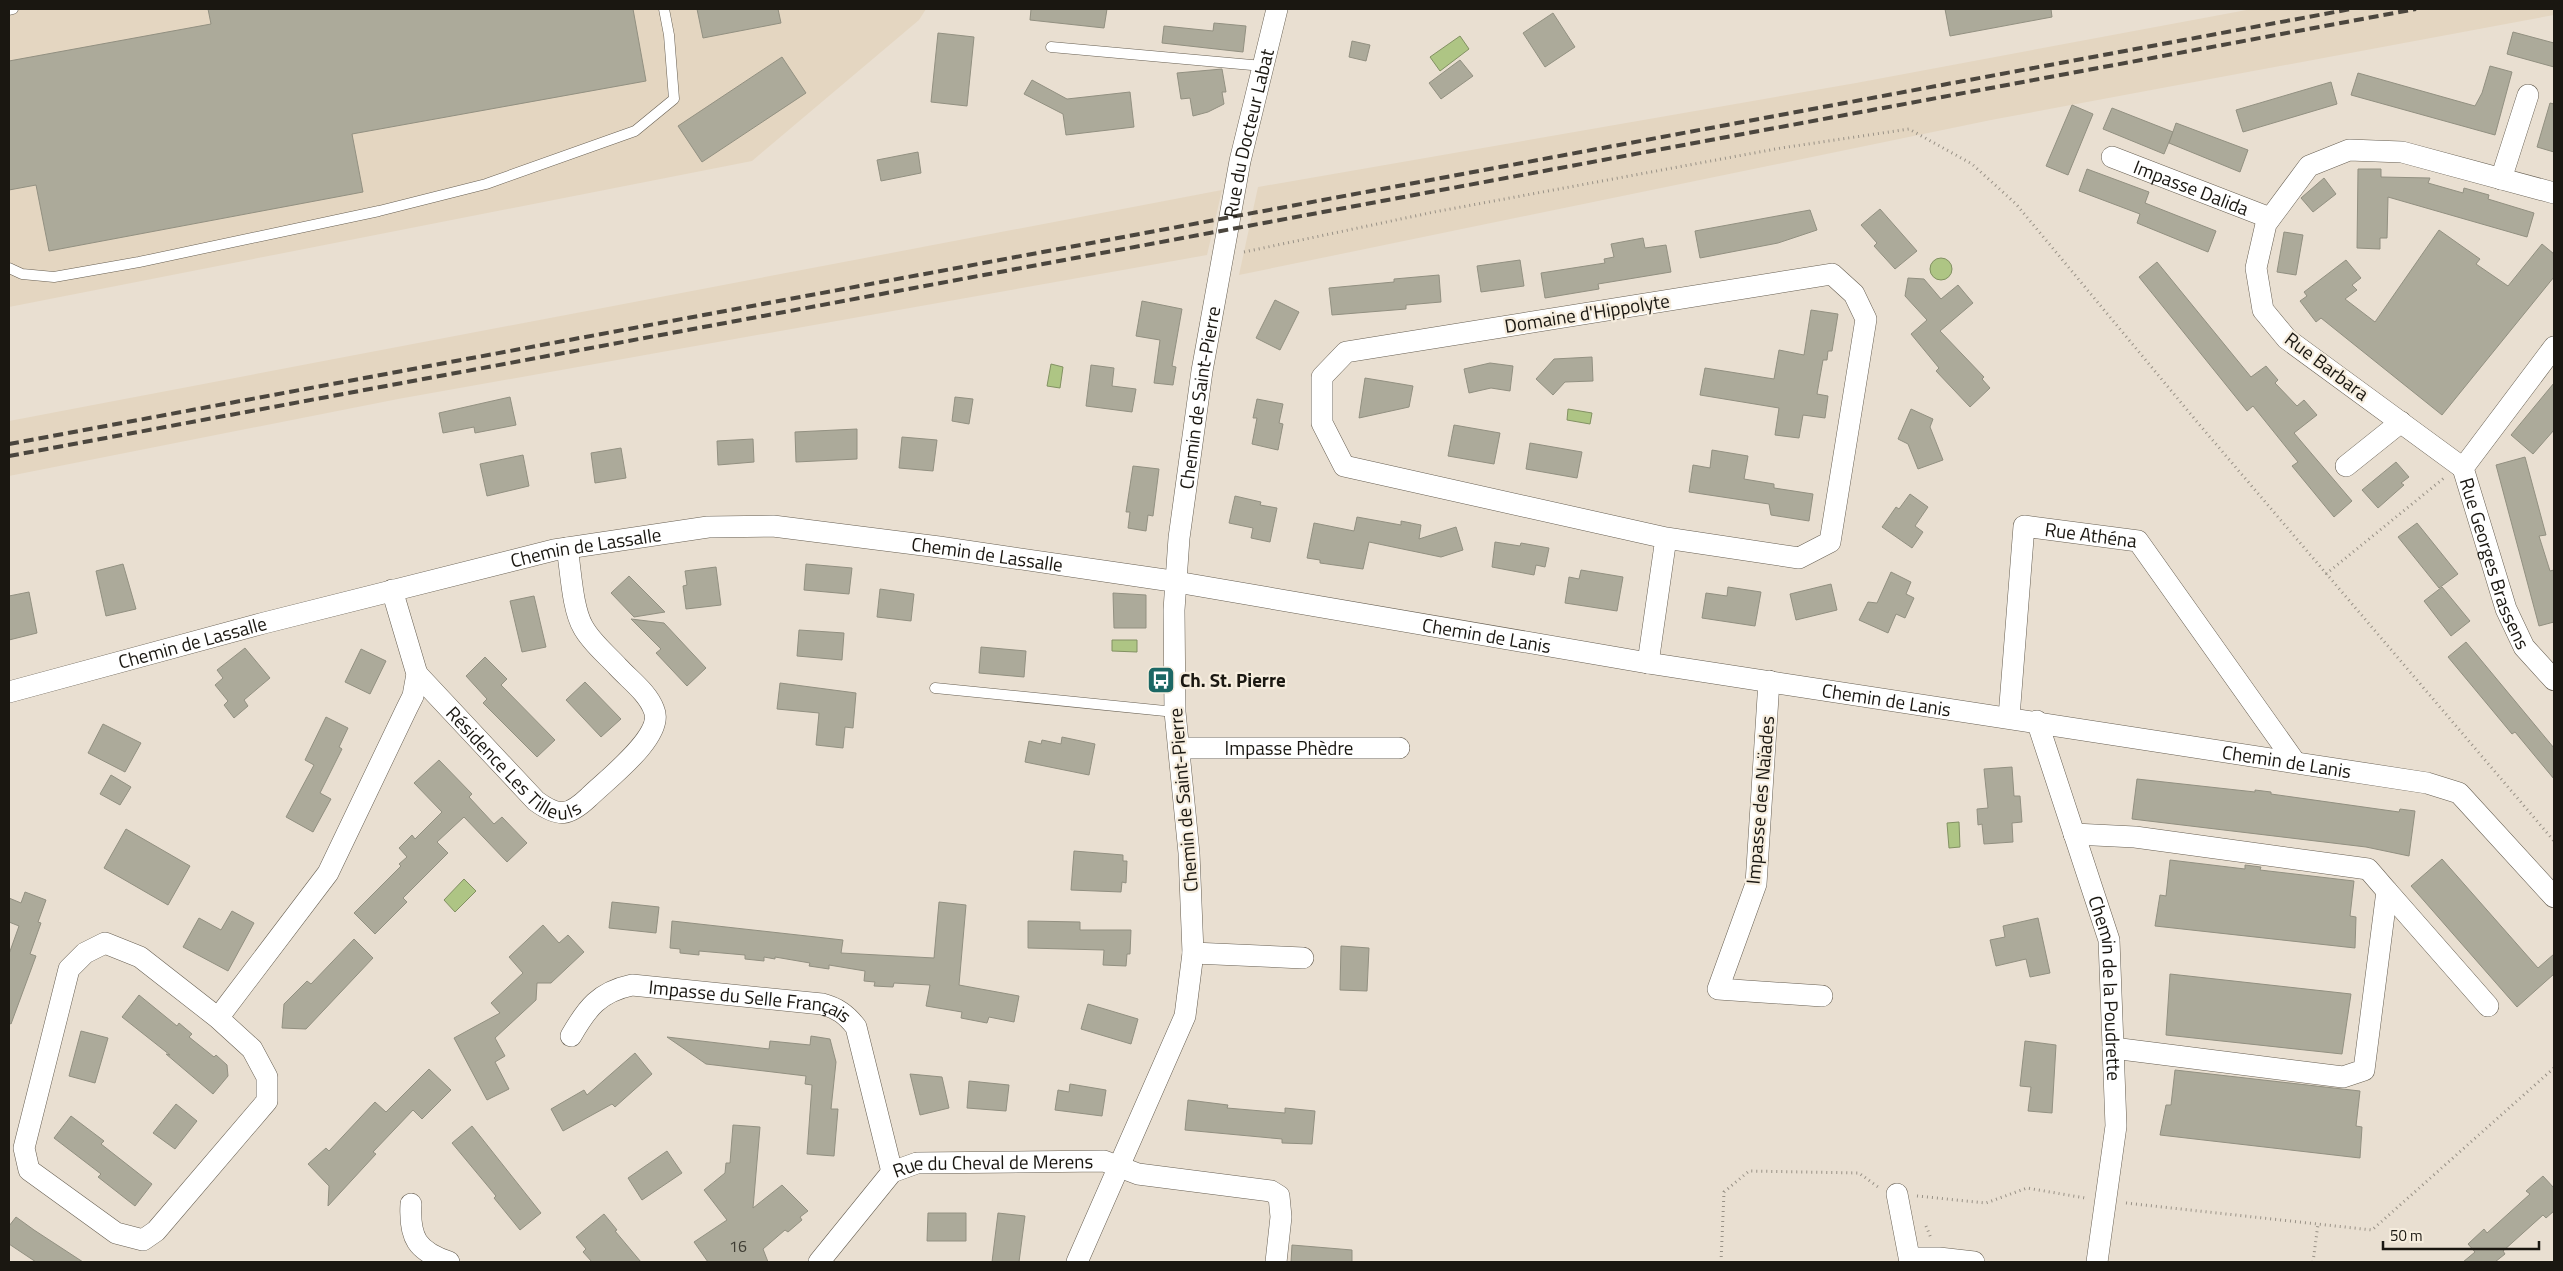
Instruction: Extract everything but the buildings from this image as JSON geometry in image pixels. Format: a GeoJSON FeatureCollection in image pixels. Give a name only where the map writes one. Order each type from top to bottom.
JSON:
{"type":"FeatureCollection","features":[{"type":"Feature","properties":{"kind":"street","name":"Rue du Docteur Labat"},"geometry":{"type":"LineString","coordinates":[[1230,255],[1240,161],[1277,9]]}},
{"type":"Feature","properties":{"kind":"street"},"geometry":{"type":"LineString","coordinates":[[2501,179],[2528,95]]}},
{"type":"Feature","properties":{"kind":"street","name":"Rue Barbara"},"geometry":{"type":"LineString","coordinates":[[2462,466],[2287,339],[2263,310],[2256,268],[2266,224],[2309,166],[2349,150],[2402,152],[2554,193]]}},
{"type":"Feature","properties":{"kind":"street","name":"Impasse Dalida"},"geometry":{"type":"LineString","coordinates":[[2112,158],[2270,218]]}},
{"type":"Feature","properties":{"kind":"street","name":"Chemin de Saint-Pierre"},"geometry":{"type":"LineString","coordinates":[[1076,1262],[1185,1016],[1194,953],[1189,853],[1175,712],[1175,582],[1202,371],[1230,255]]}},
{"type":"Feature","properties":{"kind":"street","name":"Domaine d'Hippolyte"},"geometry":{"type":"LineString","coordinates":[[1832,274],[1854,294],[1866,319],[1830,542],[1799,558],[1666,538],[1344,466],[1322,423],[1322,377],[1346,352],[1832,274]]}},
{"type":"Feature","properties":{"kind":"street","name":"Rue Georges Brassens"},"geometry":{"type":"LineString","coordinates":[[2554,347],[2462,466],[2506,609],[2524,647],[2554,680]]}},
{"type":"Feature","properties":{"kind":"street"},"geometry":{"type":"LineString","coordinates":[[2346,466],[2401,422]]}},
{"type":"Feature","properties":{"kind":"street","name":"Chemin de Lassalle"},"geometry":{"type":"LineString","coordinates":[[9,692],[392,590],[567,548],[708,527],[773,526],[902,542],[1175,582]]}},
{"type":"Feature","properties":{"kind":"street","name":"Rue Athéna"},"geometry":{"type":"LineString","coordinates":[[2009,717],[2024,526],[2138,541],[2295,762]]}},
{"type":"Feature","properties":{"kind":"street"},"geometry":{"type":"LineString","coordinates":[[1648,662],[1666,538]]}},
{"type":"Feature","properties":{"kind":"street","name":"Résidence Les Tilleuls"},"geometry":{"type":"LineString","coordinates":[[392,590],[417,674],[536,801],[548,810],[560,813],[576,809],[643,745],[656,722],[655,712],[649,699],[597,646],[582,626],[567,548]]}},
{"type":"Feature","properties":{"kind":"street","name":"Chemin de Lanis"},"geometry":{"type":"LineString","coordinates":[[1175,582],[1648,662],[2427,783],[2459,793],[2554,897]]}},
{"type":"Feature","properties":{"kind":"street"},"geometry":{"type":"LineString","coordinates":[[218,1018],[328,873],[410,702],[417,674]]}},
{"type":"Feature","properties":{"kind":"street","name":"Impasse des Naïades"},"geometry":{"type":"LineString","coordinates":[[1769,681],[1756,884],[1718,989],[1822,996]]}},
{"type":"Feature","properties":{"kind":"street","name":"Chemin de la Poudrette"},"geometry":{"type":"LineString","coordinates":[[2037,721],[2109,940],[2116,1126],[2097,1262]]}},
{"type":"Feature","properties":{"kind":"street","name":"Impasse Phèdre"},"geometry":{"type":"LineString","coordinates":[[1179,748],[1399,748]]}},
{"type":"Feature","properties":{"kind":"street"},"geometry":{"type":"LineString","coordinates":[[2074,834],[2135,837],[2368,869],[2488,1006]]}},
{"type":"Feature","properties":{"kind":"street"},"geometry":{"type":"LineString","coordinates":[[2113,1048],[2343,1077],[2364,1070],[2387,891]]}},
{"type":"Feature","properties":{"kind":"street"},"geometry":{"type":"LineString","coordinates":[[105,943],[140,957],[218,1018],[252,1049],[267,1077],[267,1101],[156,1231],[143,1240],[116,1233],[30,1170],[24,1148],[69,969],[85,953],[105,943]]}},
{"type":"Feature","properties":{"kind":"street"},"geometry":{"type":"LineString","coordinates":[[1194,953],[1303,958]]}},
{"type":"Feature","properties":{"kind":"street","name":"Impasse du Selle Français"},"geometry":{"type":"LineString","coordinates":[[571,1036],[592,1006],[604,994],[632,985],[822,1004],[835,1007],[847,1015],[856,1027],[892,1172]]}},
{"type":"Feature","properties":{"kind":"street","name":"Rue du Cheval de Merens"},"geometry":{"type":"LineString","coordinates":[[819,1262],[892,1172],[917,1163],[1104,1162],[1138,1174],[1271,1191],[1280,1196],[1281,1216],[1276,1262]]}},
{"type":"Feature","properties":{"kind":"street"},"geometry":{"type":"LineString","coordinates":[[1897,1194],[1897,1203],[1910,1260],[1940,1258],[1974,1262]]}},
{"type":"Feature","properties":{"kind":"street"},"geometry":{"type":"LineString","coordinates":[[411,1204],[412,1234],[418,1244],[427,1252],[449,1262]]}},
{"type":"Feature","properties":{"kind":"lane"},"geometry":{"type":"LineString","coordinates":[[9,10],[13,9]]}},
{"type":"Feature","properties":{"kind":"lane"},"geometry":{"type":"LineString","coordinates":[[9,268],[22,274],[54,277],[139,262],[380,211],[486,184],[636,131],[674,99],[669,35],[664,9]]}},
{"type":"Feature","properties":{"kind":"lane"},"geometry":{"type":"LineString","coordinates":[[1051,47],[1263,66]]}},
{"type":"Feature","properties":{"kind":"lane"},"geometry":{"type":"LineString","coordinates":[[935,688],[1175,712]]}},
{"type":"Feature","properties":{"kind":"path"},"geometry":{"type":"LineString","coordinates":[[1230,255],[1434,212],[1772,150],[1909,129],[1972,164],[2016,204],[2326,574],[2554,841]]}},
{"type":"Feature","properties":{"kind":"path"},"geometry":{"type":"LineString","coordinates":[[2326,574],[2462,466]]}},
{"type":"Feature","properties":{"kind":"path"},"geometry":{"type":"LineString","coordinates":[[2105,1201],[2372,1230],[2554,1068]]}},
{"type":"Feature","properties":{"kind":"path"},"geometry":{"type":"LineString","coordinates":[[1919,1202],[1920,1197]]}},
{"type":"Feature","properties":{"kind":"path"},"geometry":{"type":"LineString","coordinates":[[1921,1219],[1930,1231],[1932,1243],[1940,1247],[1940,1258]]}},
{"type":"Feature","properties":{"kind":"path"},"geometry":{"type":"LineString","coordinates":[[2313,1262],[2318,1224]]}},
{"type":"Feature","properties":{"kind":"shaded area"},"geometry":{"type":"Polygon","coordinates":[[[9,9],[926,9],[919,20],[752,161],[9,307],[9,9]]]}},
{"type":"Feature","properties":{"kind":"shaded area"},"geometry":{"type":"Polygon","coordinates":[[[2252,9],[2554,9],[2554,15],[1991,120],[1239,275],[1258,187],[1856,83],[2252,9]]]}},
{"type":"Feature","properties":{"kind":"shaded area"},"geometry":{"type":"Polygon","coordinates":[[[1460,36],[1469,49],[1440,71],[1430,57],[1460,36]]]}},
{"type":"Feature","properties":{"kind":"shaded area"},"geometry":{"type":"Polygon","coordinates":[[[1222,190],[1207,255],[398,399],[9,476],[9,421],[1222,190]]]}},
{"type":"Feature","properties":{"kind":"shaded area"},"geometry":{"type":"Polygon","coordinates":[[[1941,258],[1949,261],[1952,269],[1949,277],[1941,280],[1933,277],[1930,269],[1933,261],[1941,258]]]}},
{"type":"Feature","properties":{"kind":"shaded area"},"geometry":{"type":"Polygon","coordinates":[[[1051,364],[1063,367],[1060,388],[1047,386],[1051,364]]]}},
{"type":"Feature","properties":{"kind":"shaded area"},"geometry":{"type":"Polygon","coordinates":[[[1568,409],[1592,413],[1590,424],[1567,420],[1568,409]]]}},
{"type":"Feature","properties":{"kind":"shaded area"},"geometry":{"type":"Polygon","coordinates":[[[1112,640],[1137,640],[1137,652],[1112,651],[1112,640]]]}},
{"type":"Feature","properties":{"kind":"shaded area"},"geometry":{"type":"Polygon","coordinates":[[[1959,822],[1960,847],[1949,848],[1947,823],[1959,822]]]}},
{"type":"Feature","properties":{"kind":"shaded area"},"geometry":{"type":"Polygon","coordinates":[[[464,879],[476,891],[455,912],[444,900],[464,879]]]}},
{"type":"Feature","properties":{"kind":"railway"},"geometry":{"type":"LineString","coordinates":[[9,444],[2351,9]]}},
{"type":"Feature","properties":{"kind":"railway"},"geometry":{"type":"LineString","coordinates":[[9,456],[2416,9]]}},
{"type":"Feature","properties":{"kind":"place","name":"Ch. St. Pierre"},"geometry":{"type":"Point","coordinates":[1161,680]}}]}
